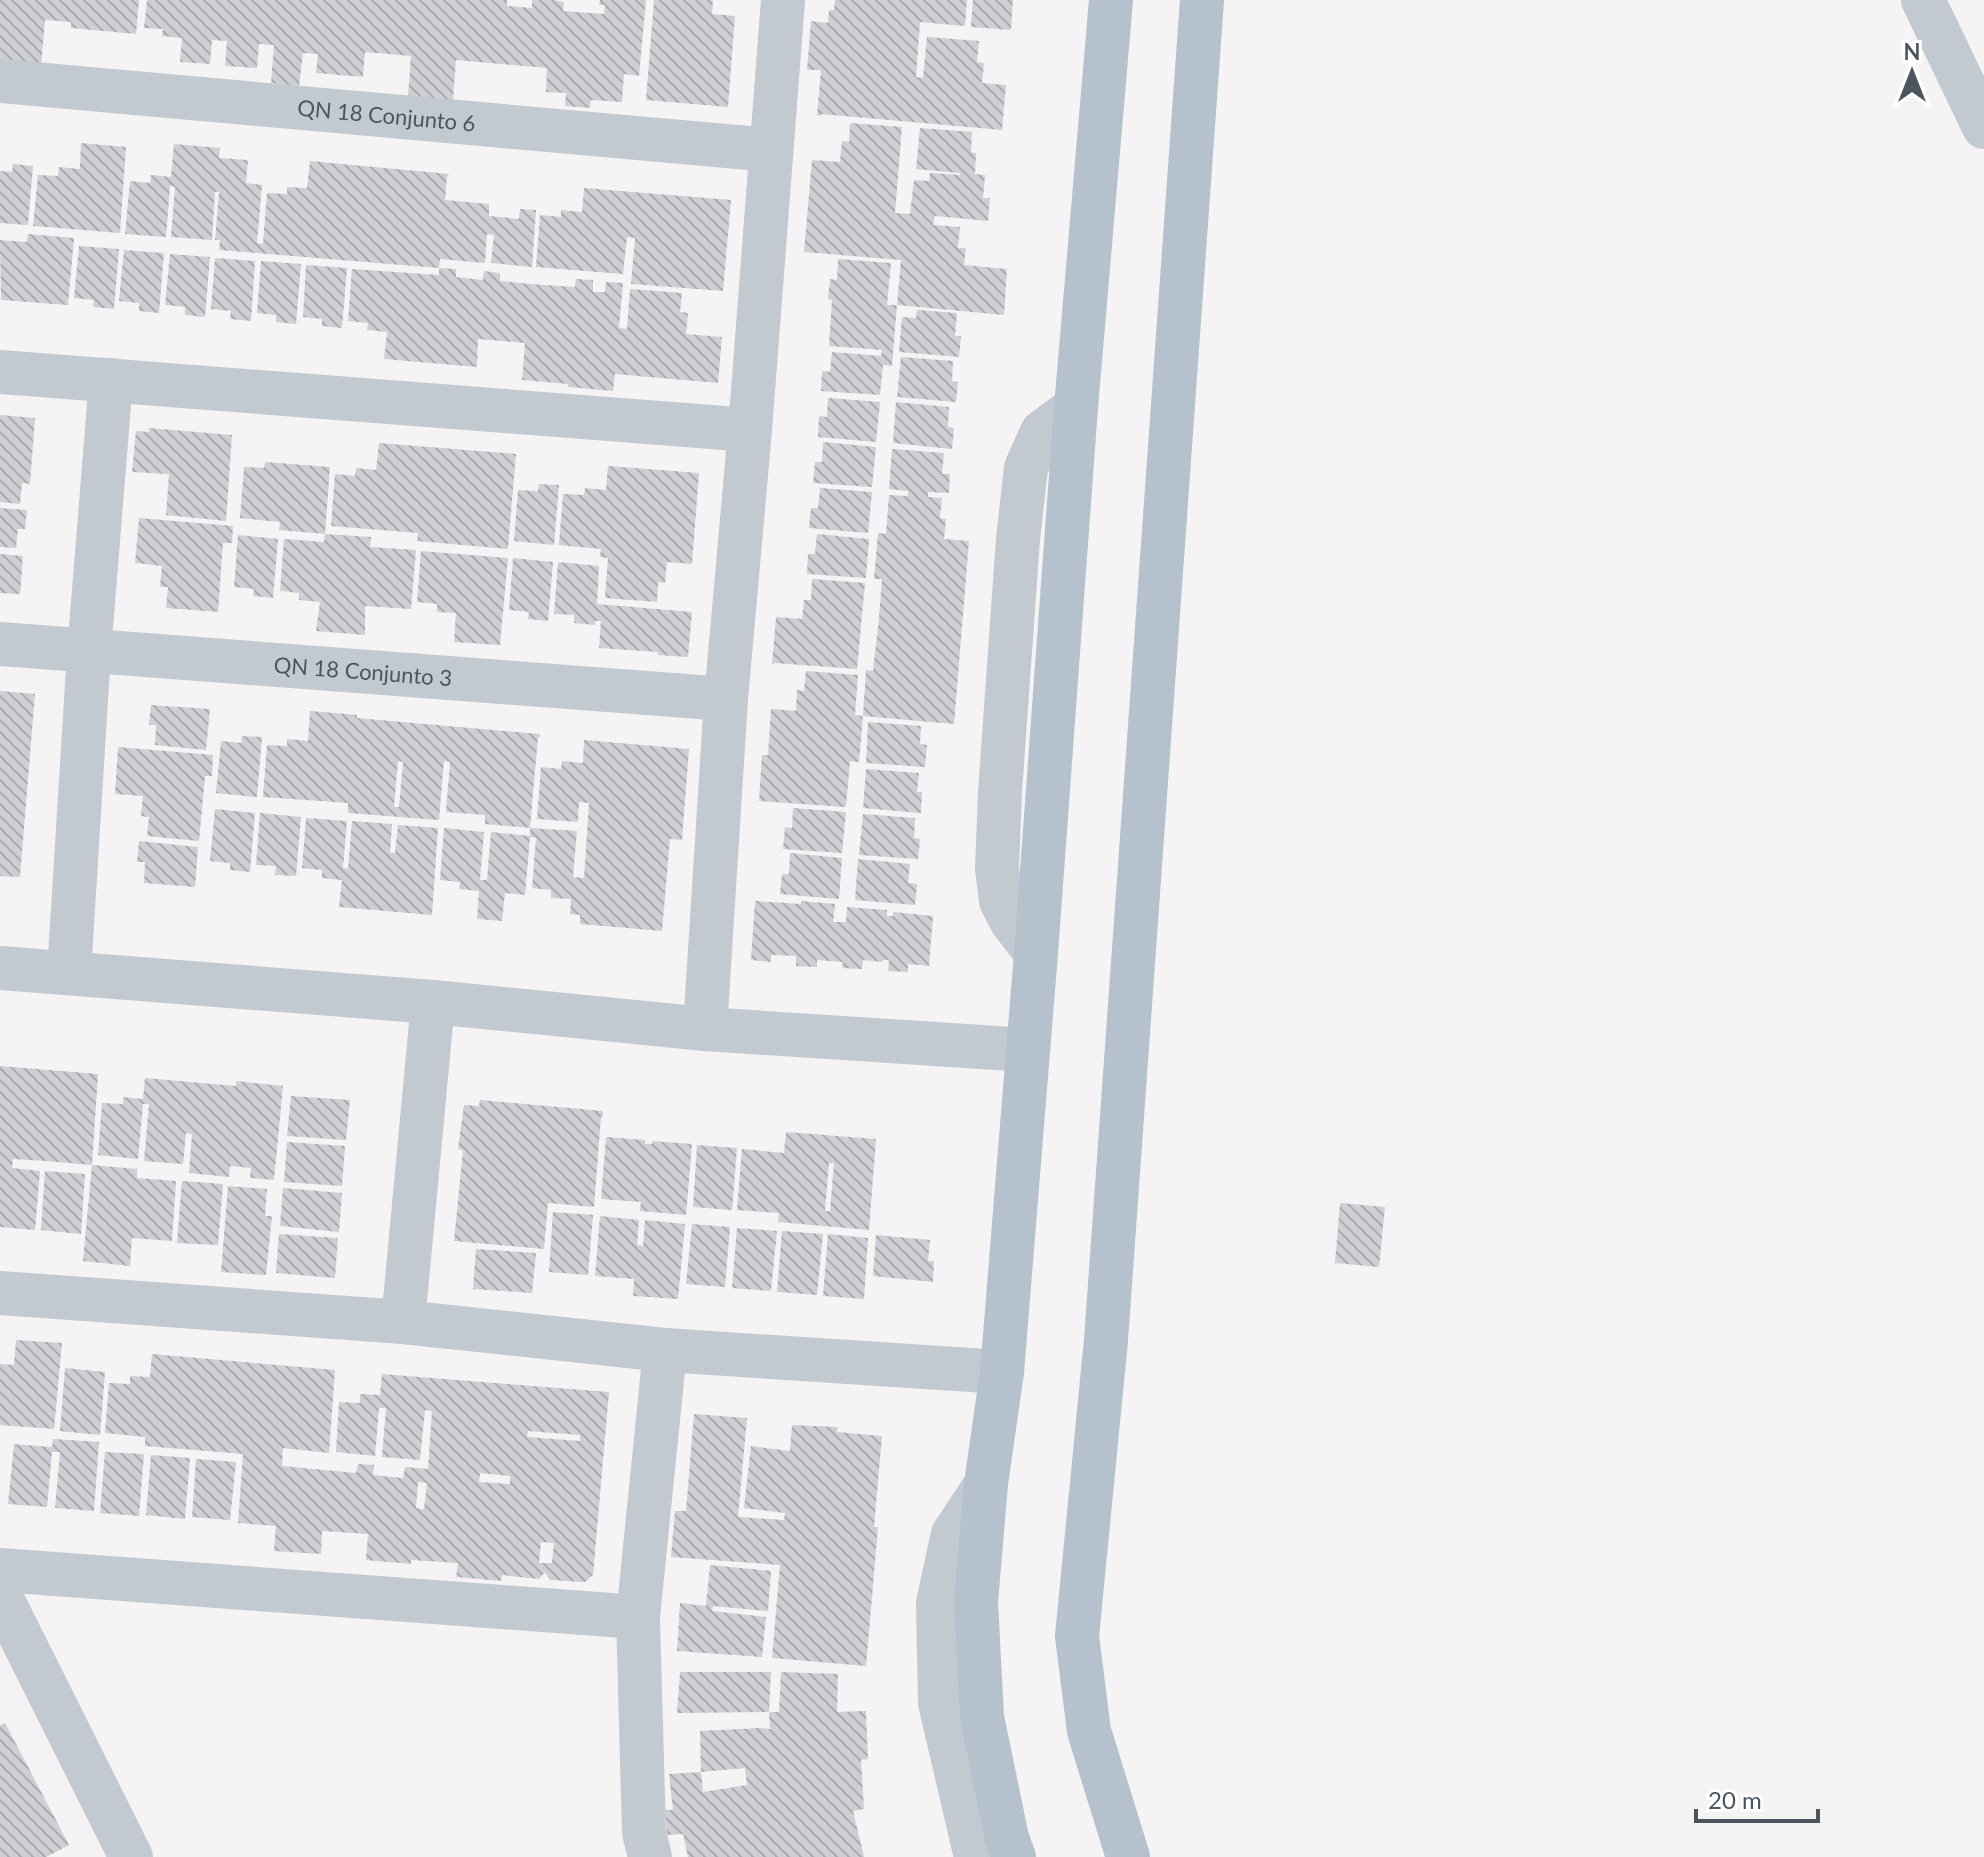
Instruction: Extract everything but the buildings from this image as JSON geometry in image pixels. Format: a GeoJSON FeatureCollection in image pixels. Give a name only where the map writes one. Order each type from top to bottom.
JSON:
{"type":"FeatureCollection","features":[{"type":"Feature","properties":{"kind":"main road"},"geometry":{"type":"LineString","coordinates":[[1014,1857],[1007,1838],[982,1717],[976,1602],[986,1484],[1002,1372],[1076,407],[1111,0]]}},
{"type":"Feature","properties":{"kind":"main road"},"geometry":{"type":"LineString","coordinates":[[1128,1857],[1089,1731],[1077,1636],[1106,1340],[1202,0]]}},
{"type":"Feature","properties":{"kind":"street"},"geometry":{"type":"LineString","coordinates":[[705,1029],[726,699],[783,0]]}},
{"type":"Feature","properties":{"kind":"street"},"geometry":{"type":"LineString","coordinates":[[1923,0],[1984,127]]}},
{"type":"Feature","properties":{"kind":"street","name":"QN 18 Conjunto 6"},"geometry":{"type":"LineString","coordinates":[[0,81],[771,150]]}},
{"type":"Feature","properties":{"kind":"street"},"geometry":{"type":"LineString","coordinates":[[0,372],[750,430]]}},
{"type":"Feature","properties":{"kind":"street"},"geometry":{"type":"LineString","coordinates":[[69,973],[89,652],[111,380]]}},
{"type":"Feature","properties":{"kind":"street","name":"QN 18 Conjunto 3"},"geometry":{"type":"LineString","coordinates":[[0,644],[726,699]]}},
{"type":"Feature","properties":{"kind":"street"},"geometry":{"type":"LineString","coordinates":[[0,968],[433,1002],[705,1029],[1027,1050]]}},
{"type":"Feature","properties":{"kind":"street"},"geometry":{"type":"LineString","coordinates":[[403,1322],[433,1002]]}},
{"type":"Feature","properties":{"kind":"street"},"geometry":{"type":"LineString","coordinates":[[0,1293],[403,1322],[665,1350],[1002,1372]]}},
{"type":"Feature","properties":{"kind":"street"},"geometry":{"type":"LineString","coordinates":[[650,1857],[644,1832],[638,1617],[665,1350]]}},
{"type":"Feature","properties":{"kind":"street"},"geometry":{"type":"LineString","coordinates":[[976,1857],[940,1703],[938,1603],[953,1534],[986,1484]]}},
{"type":"Feature","properties":{"kind":"street"},"geometry":{"type":"LineString","coordinates":[[0,1570],[638,1617]]}},
{"type":"Feature","properties":{"kind":"street"},"geometry":{"type":"LineString","coordinates":[[0,1595],[131,1857]]}}]}
